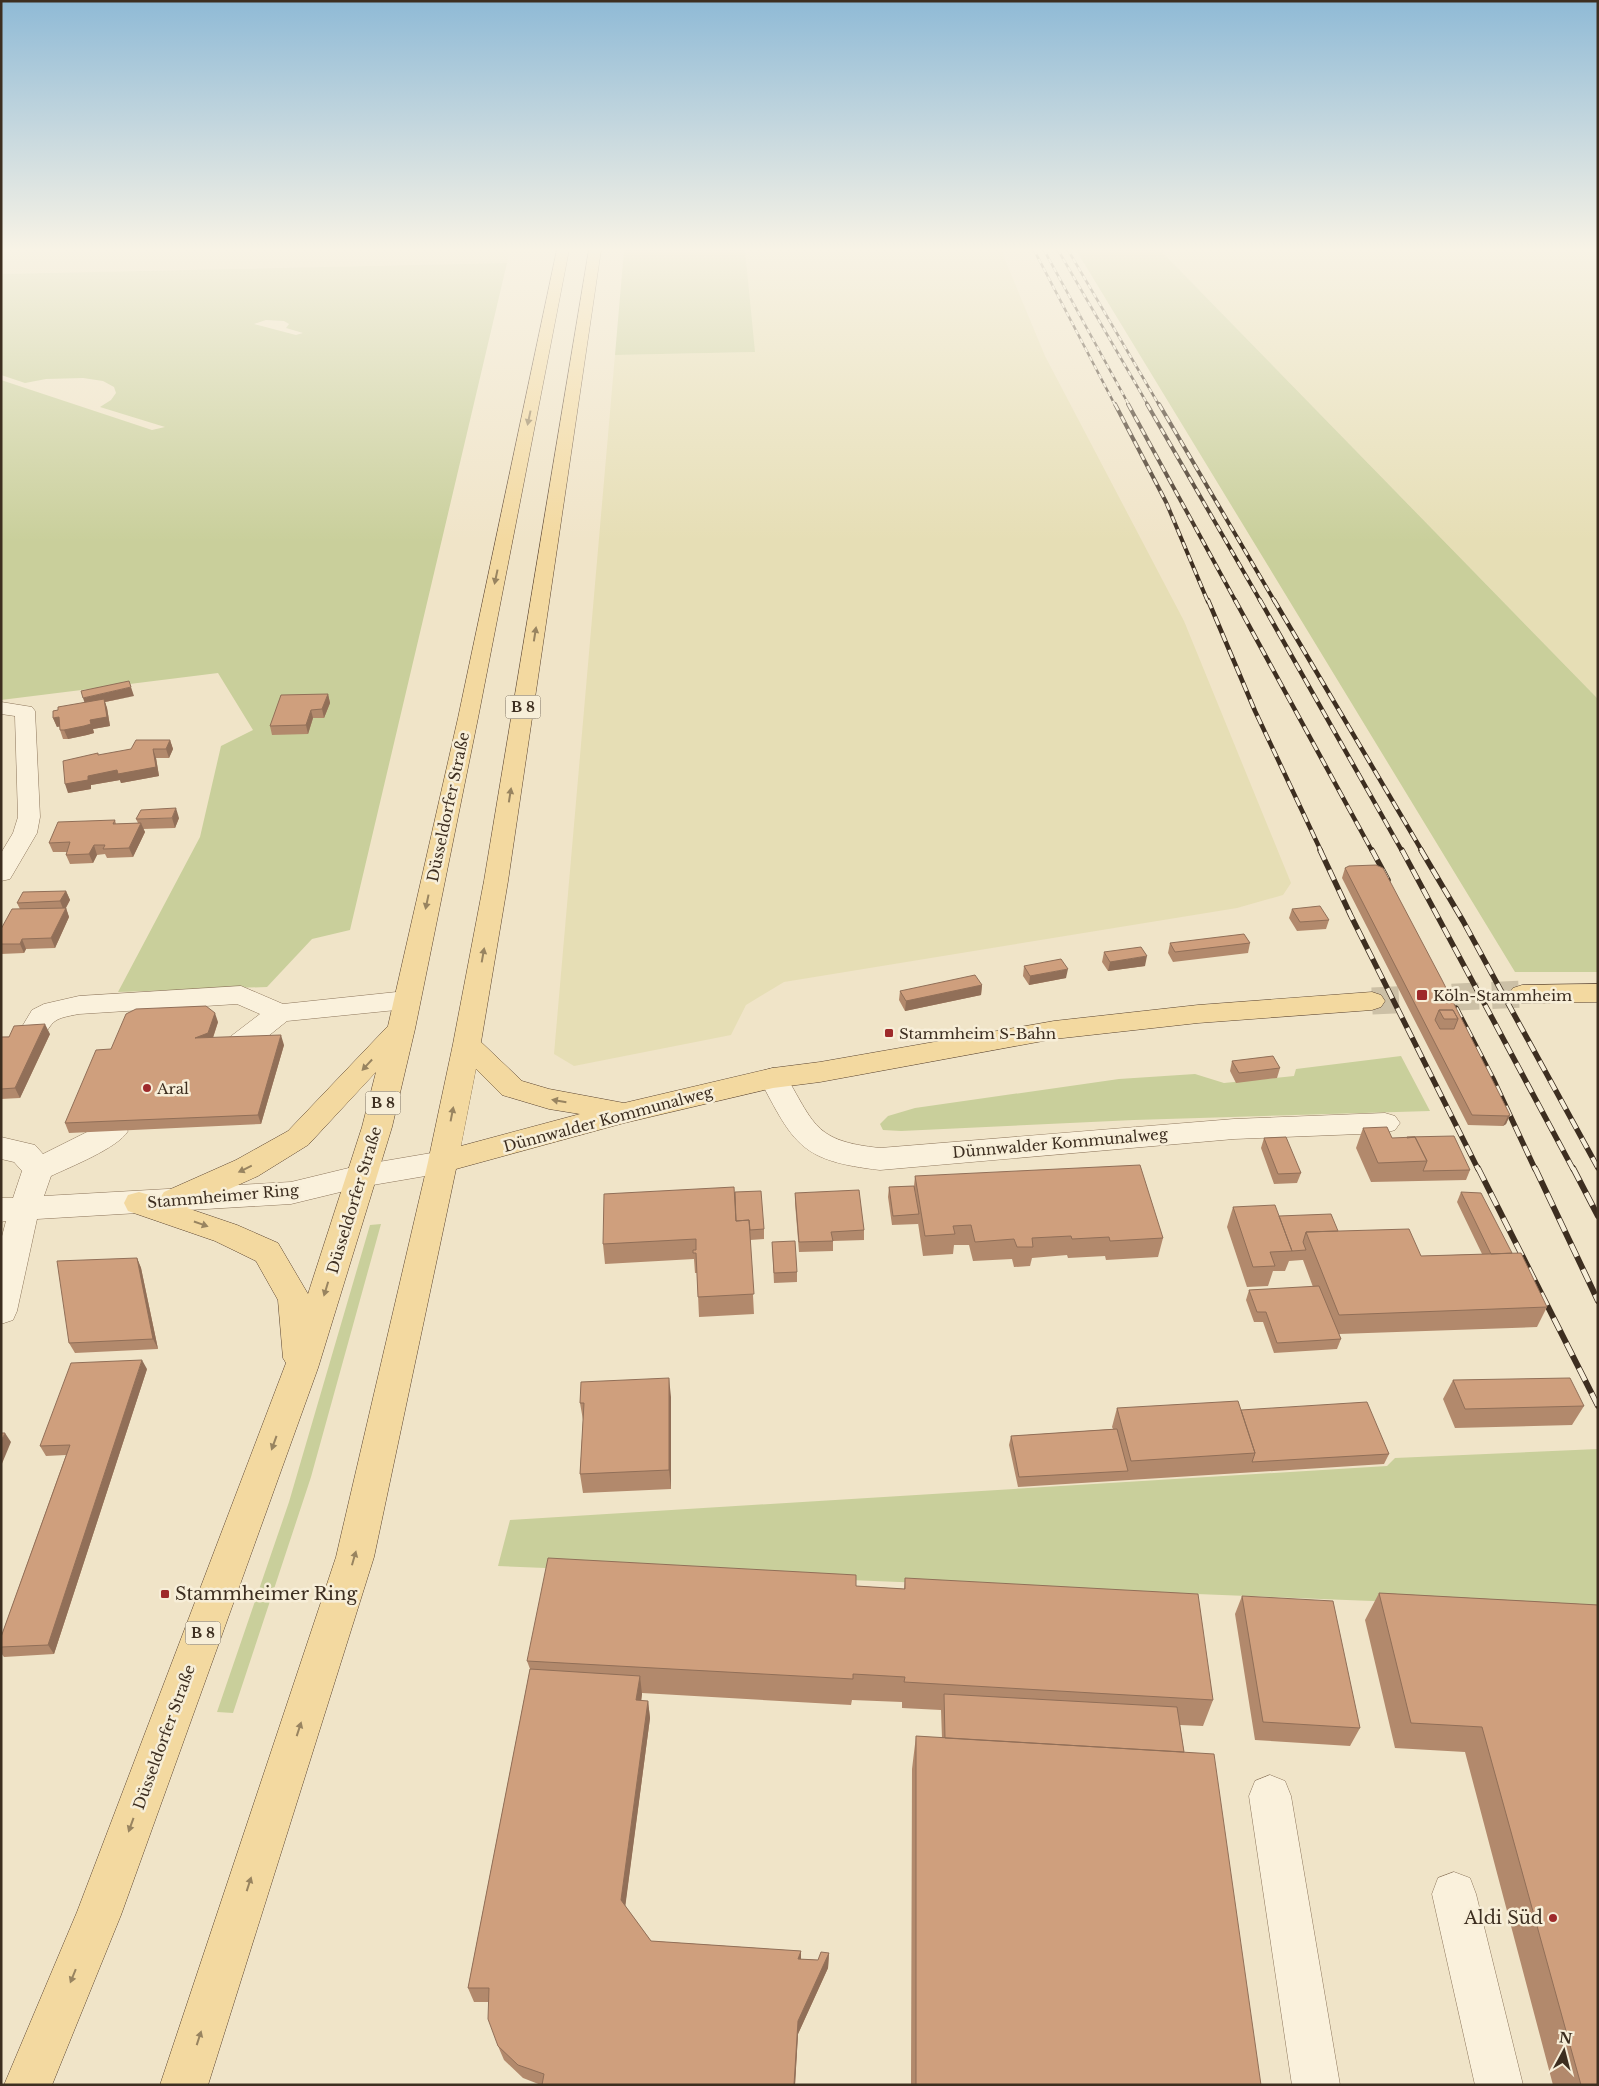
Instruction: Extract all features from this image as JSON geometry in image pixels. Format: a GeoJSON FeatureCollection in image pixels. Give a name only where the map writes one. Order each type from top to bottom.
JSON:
{"type":"FeatureCollection","features":[{"type":"Feature","properties":{"kind":"main road","name":"Düsseldorfer Straße"},"geometry":{"type":"LineString","coordinates":[[28,2085],[98,1915],[301,1368],[377,1126],[401,1029],[468,718],[543,347]]}},
{"type":"Feature","properties":{"kind":"main road","name":"B 8"},"geometry":{"type":"LineString","coordinates":[[184,2085],[355,1557],[443,1162],[467,1044],[496,881],[580,347]]}},
{"type":"Feature","properties":{"kind":"main road"},"geometry":{"type":"LineString","coordinates":[[1522,994],[1598,993]]}},
{"type":"Feature","properties":{"kind":"main road","name":"Dünnwalder Kommunalweg"},"geometry":{"type":"LineString","coordinates":[[443,1162],[624,1113],[773,1078],[820,1072],[1054,1030],[1198,1014],[1372,1000]]}},
{"type":"Feature","properties":{"kind":"main road"},"geometry":{"type":"LineString","coordinates":[[175,1200],[247,1168],[298,1138],[401,1029]]}},
{"type":"Feature","properties":{"kind":"main road"},"geometry":{"type":"LineString","coordinates":[[467,1044],[512,1088],[549,1099],[624,1113]]}},
{"type":"Feature","properties":{"kind":"main road"},"geometry":{"type":"LineString","coordinates":[[138,1203],[226,1233],[267,1252],[294,1299],[301,1368]]}},
{"type":"Feature","properties":{"kind":"street"},"geometry":{"type":"LineString","coordinates":[[1,708],[25,711],[30,817],[25,834],[1,874]]}},
{"type":"Feature","properties":{"kind":"street"},"geometry":{"type":"LineString","coordinates":[[31,1035],[42,1016],[53,1010],[79,1005],[241,995],[280,1013],[406,1000]]}},
{"type":"Feature","properties":{"kind":"street"},"geometry":{"type":"LineString","coordinates":[[236,1047],[280,1013]]}},
{"type":"Feature","properties":{"kind":"street","name":"Dünnwalder Kommunalweg"},"geometry":{"type":"LineString","coordinates":[[773,1078],[804,1132],[814,1142],[835,1152],[857,1157],[880,1159],[1234,1129],[1386,1123]]}},
{"type":"Feature","properties":{"kind":"street"},"geometry":{"type":"LineString","coordinates":[[1,1311],[12,1209],[38,1168],[75,1152],[113,1131]]}},
{"type":"Feature","properties":{"kind":"street"},"geometry":{"type":"LineString","coordinates":[[1,1148],[24,1153],[38,1168]]}},
{"type":"Feature","properties":{"kind":"street","name":"Stammheimer Ring"},"geometry":{"type":"LineString","coordinates":[[12,1209],[291,1193],[361,1176],[443,1162]]}},
{"type":"Feature","properties":{"kind":"street"},"geometry":{"type":"LineString","coordinates":[[1270,1796],[1316,2085]]}},
{"type":"Feature","properties":{"kind":"street"},"geometry":{"type":"LineString","coordinates":[[1454,1894],[1499,2085]]}},
{"type":"Feature","properties":{"kind":"shaded area"},"geometry":{"type":"Polygon","coordinates":[[[754,347],[1041,347],[1184,621],[1291,883],[1283,895],[1237,908],[784,982],[746,1005],[731,1035],[574,1066],[554,1054],[615,355],[754,352],[754,347]]]}},
{"type":"Feature","properties":{"kind":"shaded area"},"geometry":{"type":"Polygon","coordinates":[[[1255,347],[1598,347],[1598,699],[1255,347]]]}},
{"type":"Feature","properties":{"kind":"green space"},"geometry":{"type":"Polygon","coordinates":[[[1,347],[487,347],[350,930],[312,939],[267,987],[118,992],[200,837],[221,746],[253,730],[218,673],[1,700],[1,380],[152,430],[165,427],[100,407],[111,400],[116,393],[114,387],[103,381],[83,378],[46,379],[25,383],[1,375],[1,347]]]}},
{"type":"Feature","properties":{"kind":"green space"},"geometry":{"type":"Polygon","coordinates":[[[616,347],[755,347],[755,352],[615,355],[616,347]]]}},
{"type":"Feature","properties":{"kind":"green space"},"geometry":{"type":"Polygon","coordinates":[[[1135,347],[1255,347],[1598,699],[1598,972],[1515,972],[1135,347]]]}},
{"type":"Feature","properties":{"kind":"green space"},"geometry":{"type":"Polygon","coordinates":[[[1401,1056],[1430,1111],[1134,1120],[901,1131],[883,1130],[880,1124],[888,1116],[915,1108],[1119,1079],[1195,1074],[1224,1083],[1294,1076],[1296,1069],[1401,1056]]]}},
{"type":"Feature","properties":{"kind":"green space"},"geometry":{"type":"Polygon","coordinates":[[[381,1224],[311,1477],[233,1713],[217,1712],[289,1502],[370,1225],[381,1224]]]}},
{"type":"Feature","properties":{"kind":"green space"},"geometry":{"type":"Polygon","coordinates":[[[1598,1449],[1598,1610],[498,1566],[510,1520],[1387,1466],[1395,1458],[1598,1449]]]}},
{"type":"Feature","properties":{"kind":"building"},"geometry":{"type":"Polygon","coordinates":[[[129,681],[131,687],[83,698],[81,691],[129,681]]]}},
{"type":"Feature","properties":{"kind":"building"},"geometry":{"type":"Polygon","coordinates":[[[328,694],[322,709],[311,710],[306,725],[270,726],[281,695],[328,694]]]}},
{"type":"Feature","properties":{"kind":"building"},"geometry":{"type":"Polygon","coordinates":[[[104,699],[107,717],[90,720],[91,724],[60,730],[59,717],[53,718],[53,711],[58,710],[58,707],[104,699]]]}},
{"type":"Feature","properties":{"kind":"building"},"geometry":{"type":"Polygon","coordinates":[[[136,740],[170,740],[166,749],[153,749],[156,767],[118,774],[117,770],[88,776],[88,780],[65,784],[63,761],[98,753],[98,755],[131,749],[136,740]]]}},
{"type":"Feature","properties":{"kind":"building"},"geometry":{"type":"Polygon","coordinates":[[[176,808],[172,818],[136,819],[141,810],[176,808]]]}},
{"type":"Feature","properties":{"kind":"building"},"geometry":{"type":"Polygon","coordinates":[[[115,820],[113,824],[141,823],[129,848],[103,849],[105,845],[94,845],[89,854],[66,855],[70,842],[49,843],[58,822],[115,820]]]}},
{"type":"Feature","properties":{"kind":"building"},"geometry":{"type":"Polygon","coordinates":[[[1376,865],[1383,868],[1510,1115],[1472,1115],[1345,868],[1349,866],[1376,865]],[[1439,1010],[1435,1020],[1440,1029],[1454,1029],[1458,1019],[1453,1010],[1439,1010]]]}},
{"type":"Feature","properties":{"kind":"building"},"geometry":{"type":"Polygon","coordinates":[[[66,891],[60,901],[17,903],[23,892],[66,891]]]}},
{"type":"Feature","properties":{"kind":"building"},"geometry":{"type":"Polygon","coordinates":[[[1320,906],[1329,920],[1300,922],[1292,909],[1320,906]]]}},
{"type":"Feature","properties":{"kind":"building"},"geometry":{"type":"Polygon","coordinates":[[[66,908],[51,938],[22,939],[20,944],[1,944],[1,929],[12,909],[66,908]]]}},
{"type":"Feature","properties":{"kind":"building"},"geometry":{"type":"Polygon","coordinates":[[[1244,934],[1250,943],[1175,952],[1170,943],[1244,934]]]}},
{"type":"Feature","properties":{"kind":"building"},"geometry":{"type":"Polygon","coordinates":[[[1141,947],[1147,956],[1110,962],[1104,952],[1141,947]]]}},
{"type":"Feature","properties":{"kind":"building"},"geometry":{"type":"Polygon","coordinates":[[[1061,959],[1068,969],[1030,976],[1024,966],[1061,959]]]}},
{"type":"Feature","properties":{"kind":"building"},"geometry":{"type":"Polygon","coordinates":[[[975,975],[982,985],[906,1001],[900,991],[975,975]]]}},
{"type":"Feature","properties":{"kind":"building"},"geometry":{"type":"Polygon","coordinates":[[[206,1006],[215,1013],[208,1033],[195,1038],[281,1035],[258,1115],[65,1123],[96,1050],[111,1049],[126,1014],[136,1009],[206,1006]]]}},
{"type":"Feature","properties":{"kind":"building"},"geometry":{"type":"Polygon","coordinates":[[[1439,1010],[1453,1010],[1458,1019],[1444,1019],[1439,1010]]]}},
{"type":"Feature","properties":{"kind":"building"},"geometry":{"type":"Polygon","coordinates":[[[45,1024],[15,1088],[1,1089],[1,1037],[9,1037],[14,1026],[45,1024]]]}},
{"type":"Feature","properties":{"kind":"building"},"geometry":{"type":"Polygon","coordinates":[[[1273,1056],[1280,1068],[1239,1073],[1232,1061],[1273,1056]]]}},
{"type":"Feature","properties":{"kind":"building"},"geometry":{"type":"Polygon","coordinates":[[[1387,1127],[1392,1138],[1415,1137],[1427,1161],[1378,1163],[1363,1128],[1387,1127]]]}},
{"type":"Feature","properties":{"kind":"building"},"geometry":{"type":"Polygon","coordinates":[[[1454,1136],[1470,1170],[1423,1171],[1427,1161],[1415,1137],[1407,1138],[1407,1137],[1454,1136]]]}},
{"type":"Feature","properties":{"kind":"building"},"geometry":{"type":"Polygon","coordinates":[[[1286,1137],[1301,1173],[1278,1174],[1264,1138],[1286,1137]]]}},
{"type":"Feature","properties":{"kind":"building"},"geometry":{"type":"Polygon","coordinates":[[[1140,1165],[1163,1238],[1110,1241],[1109,1237],[1072,1239],[1071,1236],[1032,1238],[1033,1247],[1017,1247],[1014,1239],[975,1242],[971,1225],[953,1226],[955,1234],[925,1236],[915,1176],[1140,1165]]]}},
{"type":"Feature","properties":{"kind":"building"},"geometry":{"type":"Polygon","coordinates":[[[914,1186],[919,1214],[893,1216],[889,1187],[914,1186]]]}},
{"type":"Feature","properties":{"kind":"building"},"geometry":{"type":"Polygon","coordinates":[[[734,1187],[736,1221],[749,1220],[754,1294],[698,1297],[696,1253],[693,1253],[693,1250],[696,1250],[696,1239],[603,1244],[604,1194],[734,1187]]]}},
{"type":"Feature","properties":{"kind":"building"},"geometry":{"type":"Polygon","coordinates":[[[859,1190],[864,1230],[831,1232],[833,1241],[799,1242],[795,1193],[859,1190]]]}},
{"type":"Feature","properties":{"kind":"building"},"geometry":{"type":"Polygon","coordinates":[[[761,1191],[764,1229],[750,1230],[749,1220],[736,1221],[735,1192],[761,1191]]]}},
{"type":"Feature","properties":{"kind":"building"},"geometry":{"type":"Polygon","coordinates":[[[1461,1192],[1481,1193],[1512,1253],[1491,1254],[1461,1192]]]}},
{"type":"Feature","properties":{"kind":"building"},"geometry":{"type":"Polygon","coordinates":[[[1275,1205],[1292,1251],[1270,1252],[1275,1266],[1253,1267],[1233,1207],[1275,1205]]]}},
{"type":"Feature","properties":{"kind":"building"},"geometry":{"type":"Polygon","coordinates":[[[1331,1214],[1338,1231],[1306,1232],[1303,1242],[1306,1250],[1292,1251],[1279,1216],[1331,1214]]]}},
{"type":"Feature","properties":{"kind":"building"},"geometry":{"type":"Polygon","coordinates":[[[1409,1229],[1421,1256],[1521,1253],[1547,1307],[1339,1315],[1306,1232],[1409,1229]]]}},
{"type":"Feature","properties":{"kind":"building"},"geometry":{"type":"Polygon","coordinates":[[[795,1241],[797,1272],[774,1273],[772,1242],[795,1241]]]}},
{"type":"Feature","properties":{"kind":"building"},"geometry":{"type":"Polygon","coordinates":[[[137,1258],[153,1339],[69,1343],[57,1261],[137,1258]]]}},
{"type":"Feature","properties":{"kind":"building"},"geometry":{"type":"Polygon","coordinates":[[[1319,1286],[1341,1339],[1277,1343],[1266,1312],[1257,1312],[1249,1290],[1319,1286]]]}},
{"type":"Feature","properties":{"kind":"building"},"geometry":{"type":"Polygon","coordinates":[[[142,1360],[48,1645],[1,1647],[1,1637],[70,1445],[40,1446],[71,1363],[142,1360]]]}},
{"type":"Feature","properties":{"kind":"building"},"geometry":{"type":"Polygon","coordinates":[[[669,1378],[669,1470],[580,1474],[584,1403],[580,1403],[581,1382],[669,1378]]]}},
{"type":"Feature","properties":{"kind":"building"},"geometry":{"type":"Polygon","coordinates":[[[1570,1378],[1584,1406],[1465,1409],[1453,1380],[1570,1378]]]}},
{"type":"Feature","properties":{"kind":"building"},"geometry":{"type":"Polygon","coordinates":[[[1238,1401],[1255,1453],[1131,1461],[1117,1408],[1238,1401]]]}},
{"type":"Feature","properties":{"kind":"building"},"geometry":{"type":"Polygon","coordinates":[[[1367,1402],[1389,1454],[1252,1462],[1255,1453],[1241,1410],[1367,1402]]]}},
{"type":"Feature","properties":{"kind":"building"},"geometry":{"type":"Polygon","coordinates":[[[1117,1429],[1128,1471],[1019,1477],[1011,1436],[1117,1429]]]}},
{"type":"Feature","properties":{"kind":"building"},"geometry":{"type":"Polygon","coordinates":[[[1,1433],[5,1433],[1,1441],[1,1433]]]}},
{"type":"Feature","properties":{"kind":"building"},"geometry":{"type":"Polygon","coordinates":[[[548,1558],[856,1575],[856,1586],[905,1589],[905,1578],[1198,1594],[1213,1700],[904,1682],[905,1677],[853,1674],[853,1679],[527,1661],[548,1558]]]}},
{"type":"Feature","properties":{"kind":"building","name":"Aldi Süd"},"geometry":{"type":"Polygon","coordinates":[[[1379,1593],[1598,1605],[1598,2085],[1581,2085],[1482,1727],[1411,1723],[1379,1593]]]}},
{"type":"Feature","properties":{"kind":"building"},"geometry":{"type":"Polygon","coordinates":[[[1242,1596],[1333,1601],[1360,1728],[1263,1722],[1242,1596]]]}},
{"type":"Feature","properties":{"kind":"building"},"geometry":{"type":"Polygon","coordinates":[[[530,1669],[640,1676],[636,1700],[648,1701],[621,1900],[651,1941],[801,1951],[798,1959],[818,1960],[821,1952],[829,1953],[798,2021],[794,2085],[542,2085],[544,2074],[518,2065],[498,2046],[488,2019],[489,1988],[468,1988],[530,1669]]]}},
{"type":"Feature","properties":{"kind":"building"},"geometry":{"type":"Polygon","coordinates":[[[944,1694],[1177,1707],[1184,1752],[945,1738],[944,1694]]]}},
{"type":"Feature","properties":{"kind":"building"},"geometry":{"type":"Polygon","coordinates":[[[916,1736],[1214,1754],[1261,2085],[916,2085],[916,1736]]]}},
{"type":"Feature","properties":{"kind":"tunnel"},"geometry":{"type":"LineString","coordinates":[[1372,1001],[1522,994]]}},
{"type":"Feature","properties":{"kind":"railway"},"geometry":{"type":"LineString","coordinates":[[1085,347],[1115,405]]}},
{"type":"Feature","properties":{"kind":"railway"},"geometry":{"type":"LineString","coordinates":[[1097,347],[1129,405]]}},
{"type":"Feature","properties":{"kind":"railway"},"geometry":{"type":"LineString","coordinates":[[1115,347],[1148,405]]}},
{"type":"Feature","properties":{"kind":"railway"},"geometry":{"type":"LineString","coordinates":[[1125,347],[1159,405]]}},
{"type":"Feature","properties":{"kind":"railway"},"geometry":{"type":"LineString","coordinates":[[1115,404],[1166,502],[1208,602]]}},
{"type":"Feature","properties":{"kind":"railway"},"geometry":{"type":"LineString","coordinates":[[1128,404],[1236,602]]}},
{"type":"Feature","properties":{"kind":"railway"},"geometry":{"type":"LineString","coordinates":[[1147,404],[1261,602]]}},
{"type":"Feature","properties":{"kind":"railway"},"geometry":{"type":"LineString","coordinates":[[1159,404],[1275,602]]}},
{"type":"Feature","properties":{"kind":"railway"},"geometry":{"type":"LineString","coordinates":[[1208,600],[1255,711],[1321,851]]}},
{"type":"Feature","properties":{"kind":"railway"},"geometry":{"type":"LineString","coordinates":[[1235,600],[1372,851]]}},
{"type":"Feature","properties":{"kind":"railway"},"geometry":{"type":"LineString","coordinates":[[1260,600],[1402,851]]}},
{"type":"Feature","properties":{"kind":"railway"},"geometry":{"type":"LineString","coordinates":[[1274,600],[1422,851]]}},
{"type":"Feature","properties":{"kind":"railway"},"geometry":{"type":"LineString","coordinates":[[1320,850],[1351,916],[1478,1169]]}},
{"type":"Feature","properties":{"kind":"railway"},"geometry":{"type":"LineString","coordinates":[[1372,850],[1388,880]]}},
{"type":"Feature","properties":{"kind":"railway"},"geometry":{"type":"LineString","coordinates":[[1402,850],[1573,1169]]}},
{"type":"Feature","properties":{"kind":"railway"},"geometry":{"type":"LineString","coordinates":[[1421,850],[1463,921],[1598,1168]]}},
{"type":"Feature","properties":{"kind":"railway"},"geometry":{"type":"LineString","coordinates":[[1456,1008],[1493,1079],[1535,1169]]}},
{"type":"Feature","properties":{"kind":"railway"},"geometry":{"type":"LineString","coordinates":[[1478,1168],[1598,1406]]}},
{"type":"Feature","properties":{"kind":"railway"},"geometry":{"type":"LineString","coordinates":[[1535,1168],[1598,1301]]}},
{"type":"Feature","properties":{"kind":"railway"},"geometry":{"type":"LineString","coordinates":[[1573,1168],[1598,1216]]}},
{"type":"Feature","properties":{"kind":"place","name":"Köln-Stammheim"},"geometry":{"type":"Point","coordinates":[1422,995]}},
{"type":"Feature","properties":{"kind":"place","name":"Stammheim S-Bahn"},"geometry":{"type":"Point","coordinates":[889,1033]}},
{"type":"Feature","properties":{"kind":"place","name":"Aral"},"geometry":{"type":"Point","coordinates":[147,1088]}},
{"type":"Feature","properties":{"kind":"place","name":"Stammheimer Ring"},"geometry":{"type":"Point","coordinates":[165,1594]}},
{"type":"Feature","properties":{"kind":"place","name":"Aldi Süd"},"geometry":{"type":"Point","coordinates":[1553,1918]}}]}
